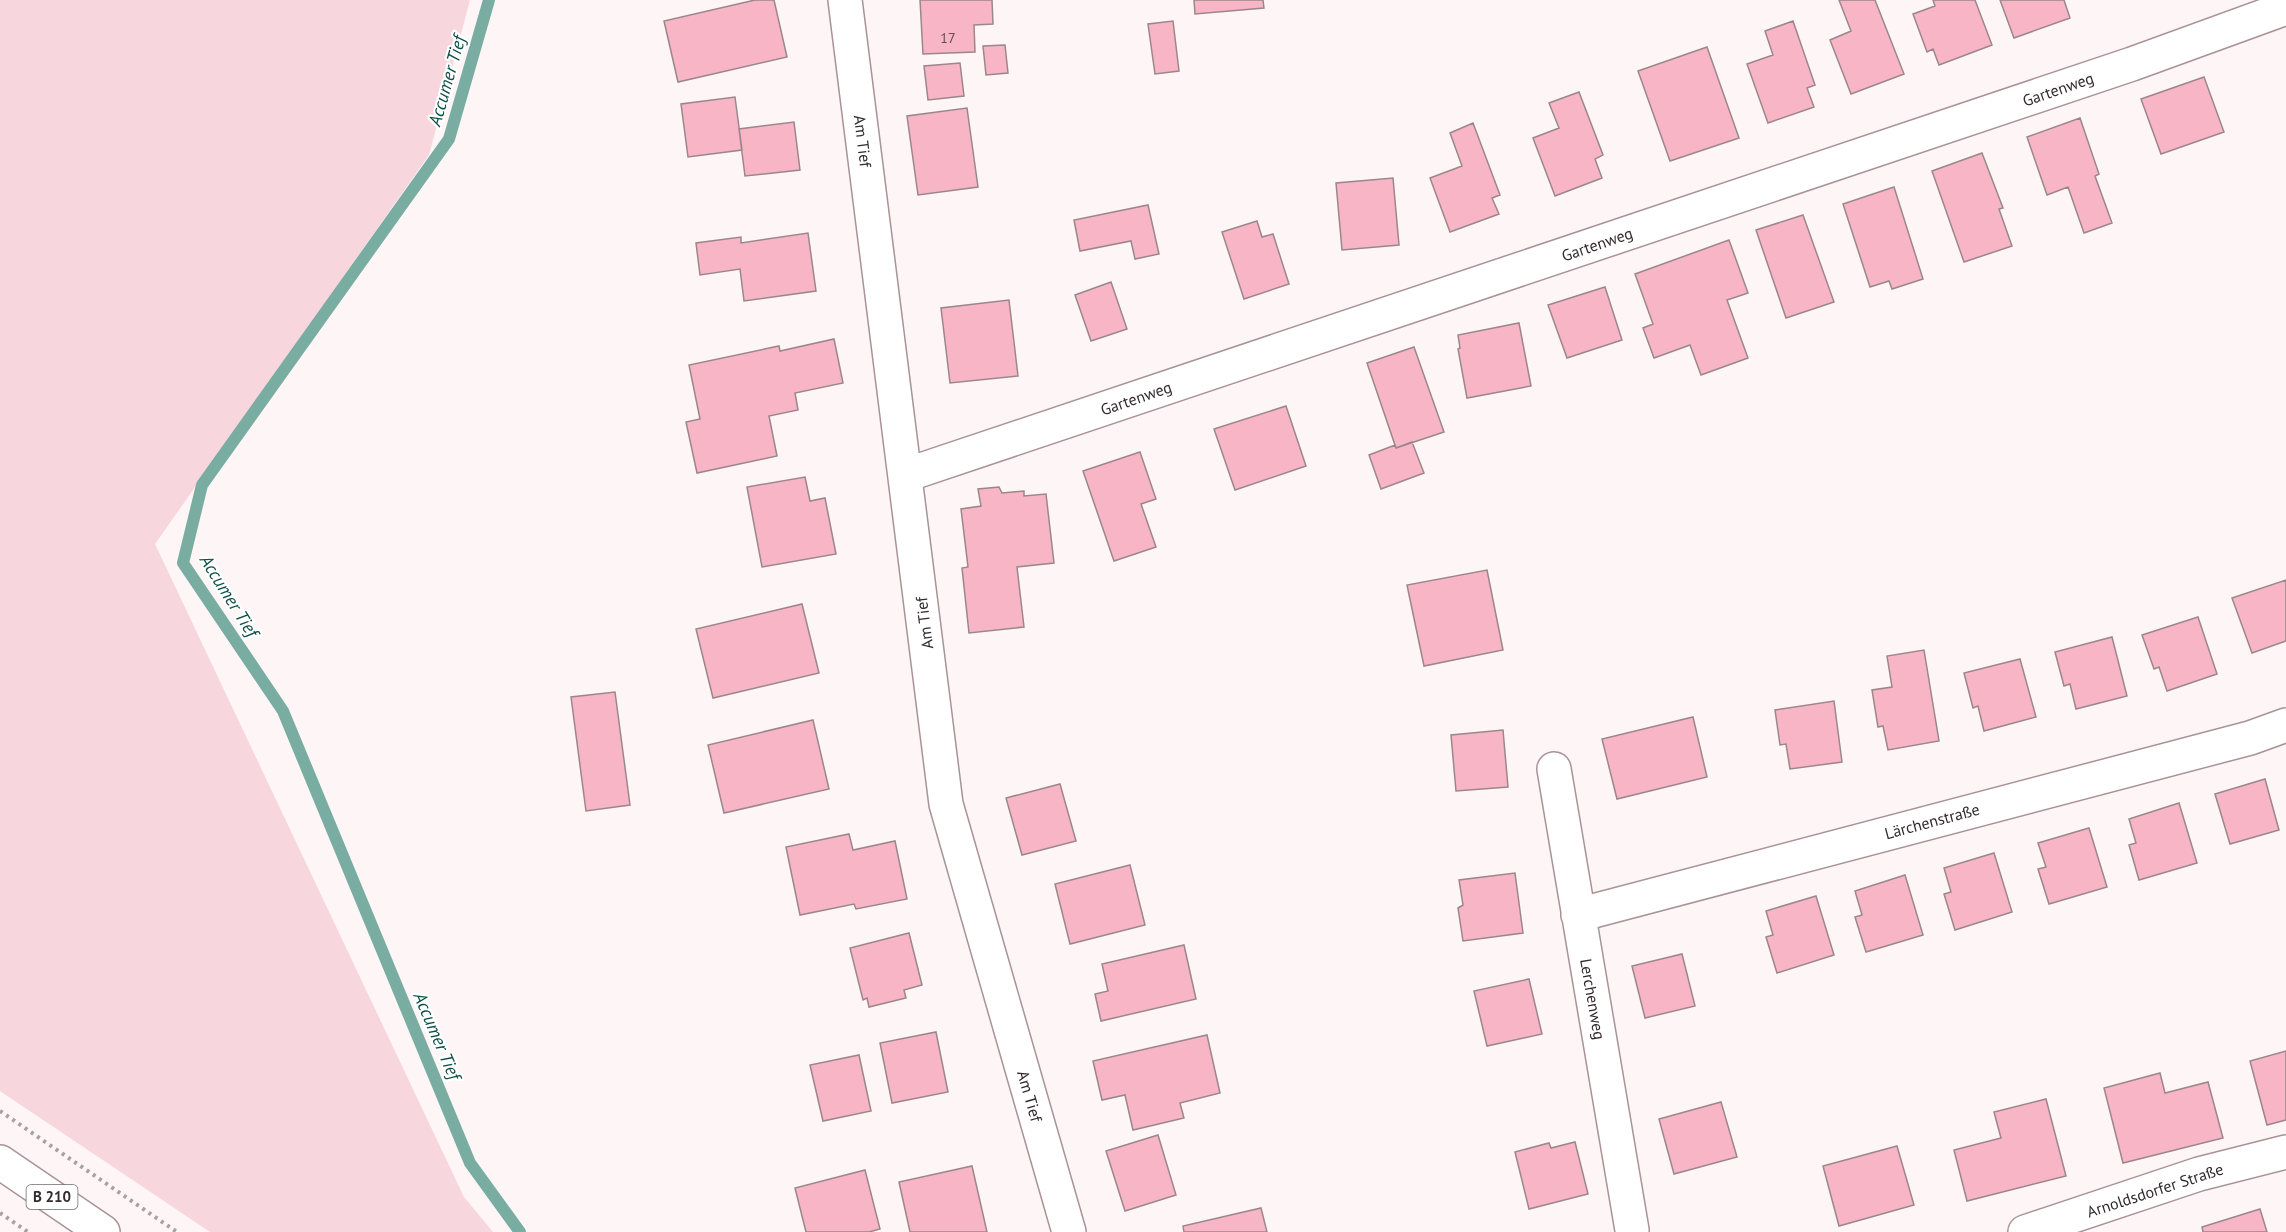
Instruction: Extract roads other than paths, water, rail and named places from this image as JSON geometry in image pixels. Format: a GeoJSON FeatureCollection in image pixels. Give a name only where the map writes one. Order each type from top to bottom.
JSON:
{"type":"FeatureCollection","features":[{"type":"Feature","properties":{"kind":"street","name":"Am Tief"},"geometry":{"type":"LineString","coordinates":[[845,0],[946,804],[1069,1232]]}},
{"type":"Feature","properties":{"kind":"street","name":"Gartenweg"},"geometry":{"type":"LineString","coordinates":[[906,476],[2121,68],[2286,8]]}},
{"type":"Feature","properties":{"kind":"street","name":"Lärchenstraße"},"geometry":{"type":"LineString","coordinates":[[1578,915],[2250,738],[2286,725]]}},
{"type":"Feature","properties":{"kind":"street","name":"Lerchenweg"},"geometry":{"type":"LineString","coordinates":[[1554,769],[1632,1230]]}},
{"type":"Feature","properties":{"kind":"street","name":"Arnoldsdorfer Straße"},"geometry":{"type":"LineString","coordinates":[[2025,1232],[2199,1174],[2286,1152]]}},
{"type":"Feature","properties":{"kind":"street","name":"B 210"},"geometry":{"type":"LineString","coordinates":[[0,1162],[103,1232]]}},
{"type":"Feature","properties":{"kind":"waterway","name":"Accumer Tief"},"geometry":{"type":"LineString","coordinates":[[489,0],[449,139],[202,485],[183,563],[283,711],[470,1163],[520,1232]]}}]}
